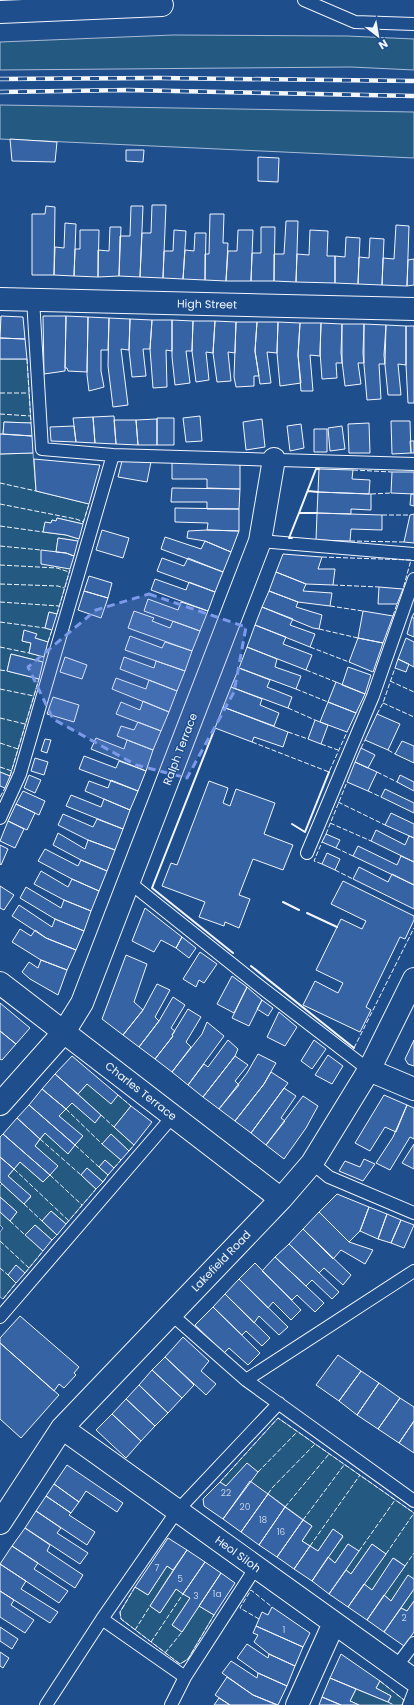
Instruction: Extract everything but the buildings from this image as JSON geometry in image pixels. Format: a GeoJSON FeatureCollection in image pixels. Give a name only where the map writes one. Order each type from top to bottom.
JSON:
{"type":"FeatureCollection","features":[{"type":"Feature","properties":{"kind":"street"},"geometry":{"type":"LineString","coordinates":[[5,8],[162,5]]}},
{"type":"Feature","properties":{"kind":"street","name":"High Street"},"geometry":{"type":"LineString","coordinates":[[0,299],[414,309]]}},
{"type":"Feature","properties":{"kind":"street","name":"Ralph Terrace"},"geometry":{"type":"LineString","coordinates":[[0,1104],[64,1032],[82,1003],[260,542],[274,459]]}},
{"type":"Feature","properties":{"kind":"street","name":"Lakefield Road"},"geometry":{"type":"LineString","coordinates":[[0,1523],[62,1428],[281,1199],[312,1163],[369,1070],[414,979]]}},
{"type":"Feature","properties":{"kind":"street","name":"Charles Terrace"},"geometry":{"type":"LineString","coordinates":[[0,983],[281,1199]]}},
{"type":"Feature","properties":{"kind":"street"},"geometry":{"type":"LineString","coordinates":[[369,1070],[414,1089]]}},
{"type":"Feature","properties":{"kind":"street","name":"Heol Siloh"},"geometry":{"type":"LineString","coordinates":[[62,1428],[414,1680]]}},
{"type":"Feature","properties":{"kind":"street"},"geometry":{"type":"LineString","coordinates":[[297,1705],[334,1623]]}},
{"type":"Feature","properties":{"kind":"lane"},"geometry":{"type":"LineString","coordinates":[[304,0],[355,22],[414,24]]}},
{"type":"Feature","properties":{"kind":"lane"},"geometry":{"type":"LineString","coordinates":[[33,300],[42,449],[113,454],[414,464]]}},
{"type":"Feature","properties":{"kind":"lane"},"geometry":{"type":"LineString","coordinates":[[0,818],[20,774],[113,454]]}},
{"type":"Feature","properties":{"kind":"lane"},"geometry":{"type":"LineString","coordinates":[[260,542],[414,554]]}},
{"type":"Feature","properties":{"kind":"lane"},"geometry":{"type":"LineString","coordinates":[[307,853],[373,696],[414,579]]}},
{"type":"Feature","properties":{"kind":"lane"},"geometry":{"type":"LineString","coordinates":[[129,882],[262,988],[369,1070]]}},
{"type":"Feature","properties":{"kind":"lane"},"geometry":{"type":"LineString","coordinates":[[0,1317],[173,1116]]}},
{"type":"Feature","properties":{"kind":"lane"},"geometry":{"type":"LineString","coordinates":[[312,1163],[329,1177],[414,1213]]}},
{"type":"Feature","properties":{"kind":"lane"},"geometry":{"type":"LineString","coordinates":[[246,1380],[414,1271]]}},
{"type":"Feature","properties":{"kind":"lane"},"geometry":{"type":"LineString","coordinates":[[171,1314],[246,1380],[414,1502]]}},
{"type":"Feature","properties":{"kind":"lane"},"geometry":{"type":"LineString","coordinates":[[46,1705],[102,1619],[177,1511],[279,1403]]}},
{"type":"Feature","properties":{"kind":"lane"},"geometry":{"type":"LineString","coordinates":[[171,1705],[184,1677],[256,1567]]}},
{"type":"Feature","properties":{"kind":"lane"},"geometry":{"type":"LineString","coordinates":[[102,1619],[184,1677]]}},
{"type":"Feature","properties":{"kind":"lane"},"geometry":{"type":"LineString","coordinates":[[396,1667],[414,1643]]}},
{"type":"Feature","properties":{"kind":"lane"},"geometry":{"type":"LineString","coordinates":[[409,1705],[414,1692]]}},
{"type":"Feature","properties":{"kind":"highlighted area"},"geometry":{"type":"Polygon","coordinates":[[[149,594],[246,627],[234,692],[187,778],[136,765],[53,719],[28,667],[96,610],[149,594]]]}},
{"type":"Feature","properties":{"kind":"shaded area"},"geometry":{"type":"Polygon","coordinates":[[[173,35],[347,36],[414,39],[414,70],[351,67],[0,70],[0,42],[173,35]]]}},
{"type":"Feature","properties":{"kind":"shaded area"},"geometry":{"type":"Polygon","coordinates":[[[0,105],[414,112],[414,158],[0,139],[0,105]]]}},
{"type":"Feature","properties":{"kind":"shaded area"},"geometry":{"type":"Polygon","coordinates":[[[0,359],[27,359],[31,423],[4,422],[3,434],[0,434],[0,359]]]}},
{"type":"Feature","properties":{"kind":"shaded area"},"geometry":{"type":"Polygon","coordinates":[[[33,453],[36,491],[89,504],[83,524],[57,518],[56,521],[52,520],[51,523],[45,523],[43,532],[66,535],[79,539],[78,541],[58,538],[56,552],[70,569],[57,614],[49,612],[45,628],[52,630],[48,642],[35,638],[36,634],[24,631],[22,641],[31,643],[29,653],[44,657],[43,662],[11,654],[7,671],[39,679],[10,776],[0,772],[0,454],[33,453]]]}},
{"type":"Feature","properties":{"kind":"shaded area"},"geometry":{"type":"Polygon","coordinates":[[[87,1084],[118,1095],[131,1106],[114,1127],[134,1145],[129,1151],[111,1134],[103,1144],[121,1160],[114,1168],[105,1160],[99,1167],[108,1175],[103,1182],[87,1168],[81,1175],[96,1189],[66,1224],[51,1211],[42,1221],[57,1235],[52,1240],[35,1225],[26,1235],[43,1251],[25,1273],[8,1275],[16,1283],[3,1299],[0,1297],[0,1232],[3,1228],[0,1225],[0,1212],[10,1221],[17,1212],[0,1197],[0,1186],[2,1184],[24,1204],[31,1197],[8,1176],[20,1162],[43,1182],[57,1166],[35,1146],[45,1133],[68,1153],[82,1137],[59,1116],[72,1103],[95,1122],[101,1115],[78,1094],[87,1084]]]}},
{"type":"Feature","properties":{"kind":"shaded area"},"geometry":{"type":"Polygon","coordinates":[[[278,1418],[414,1513],[414,1579],[408,1576],[391,1601],[384,1595],[405,1566],[394,1558],[372,1590],[364,1584],[386,1554],[372,1544],[351,1574],[346,1570],[358,1551],[348,1544],[335,1563],[328,1557],[343,1537],[333,1529],[318,1551],[302,1541],[312,1526],[268,1494],[226,1486],[220,1482],[278,1418]]]}},
{"type":"Feature","properties":{"kind":"shaded area"},"geometry":{"type":"Polygon","coordinates":[[[167,1566],[173,1570],[150,1606],[160,1613],[176,1589],[190,1598],[172,1625],[182,1632],[199,1606],[214,1615],[188,1659],[180,1664],[121,1619],[120,1612],[135,1587],[148,1595],[167,1566]]]}},
{"type":"Feature","properties":{"kind":"shaded area"},"geometry":{"type":"Polygon","coordinates":[[[414,1589],[414,1601],[407,1611],[401,1608],[414,1589]]]}},
{"type":"Feature","properties":{"kind":"shaded area"},"geometry":{"type":"Polygon","coordinates":[[[380,1681],[404,1700],[402,1705],[359,1705],[350,1701],[356,1689],[388,1702],[391,1696],[376,1688],[380,1681]]]}},
{"type":"Feature","properties":{"kind":"railway"},"geometry":{"type":"LineString","coordinates":[[0,79],[159,78],[414,81]]}},
{"type":"Feature","properties":{"kind":"railway"},"geometry":{"type":"LineString","coordinates":[[0,92],[128,90],[414,96]]}},
{"type":"Feature","properties":{"kind":"fence"},"geometry":{"type":"LineString","coordinates":[[27,359],[31,423]]}},
{"type":"Feature","properties":{"kind":"fence"},"geometry":{"type":"LineString","coordinates":[[0,393],[29,393]]}},
{"type":"Feature","properties":{"kind":"fence"},"geometry":{"type":"LineString","coordinates":[[0,414],[31,416]]}},
{"type":"Feature","properties":{"kind":"fence"},"geometry":{"type":"LineString","coordinates":[[353,470],[392,472]]}},
{"type":"Feature","properties":{"kind":"fence"},"geometry":{"type":"LineString","coordinates":[[0,483],[36,491]]}},
{"type":"Feature","properties":{"kind":"fence"},"geometry":{"type":"LineString","coordinates":[[371,494],[391,493]]}},
{"type":"Feature","properties":{"kind":"fence"},"geometry":{"type":"LineString","coordinates":[[0,504],[76,519],[84,522]]}},
{"type":"Feature","properties":{"kind":"fence"},"geometry":{"type":"LineString","coordinates":[[83,523],[89,504]]}},
{"type":"Feature","properties":{"kind":"fence"},"geometry":{"type":"LineString","coordinates":[[382,515],[410,515]]}},
{"type":"Feature","properties":{"kind":"fence"},"geometry":{"type":"LineString","coordinates":[[0,526],[43,532]]}},
{"type":"Feature","properties":{"kind":"fence"},"geometry":{"type":"LineString","coordinates":[[350,541],[404,542]]}},
{"type":"Feature","properties":{"kind":"fence"},"geometry":{"type":"LineString","coordinates":[[0,546],[41,550]]}},
{"type":"Feature","properties":{"kind":"fence"},"geometry":{"type":"LineString","coordinates":[[322,557],[411,560],[403,589]]}},
{"type":"Feature","properties":{"kind":"fence"},"geometry":{"type":"LineString","coordinates":[[0,565],[57,568],[69,572]]}},
{"type":"Feature","properties":{"kind":"fence"},"geometry":{"type":"LineString","coordinates":[[57,614],[70,570]]}},
{"type":"Feature","properties":{"kind":"fence"},"geometry":{"type":"LineString","coordinates":[[0,584],[58,586],[64,588]]}},
{"type":"Feature","properties":{"kind":"fence"},"geometry":{"type":"LineString","coordinates":[[333,585],[379,587]]}},
{"type":"Feature","properties":{"kind":"fence"},"geometry":{"type":"LineString","coordinates":[[0,602],[59,606]]}},
{"type":"Feature","properties":{"kind":"fence"},"geometry":{"type":"LineString","coordinates":[[393,616],[397,604]]}},
{"type":"Feature","properties":{"kind":"fence"},"geometry":{"type":"LineString","coordinates":[[330,606],[363,611]]}},
{"type":"Feature","properties":{"kind":"fence"},"geometry":{"type":"LineString","coordinates":[[412,617],[414,613]]}},
{"type":"Feature","properties":{"kind":"fence"},"geometry":{"type":"LineString","coordinates":[[0,622],[45,628]]}},
{"type":"Feature","properties":{"kind":"fence"},"geometry":{"type":"LineString","coordinates":[[319,629],[358,638]]}},
{"type":"Feature","properties":{"kind":"fence"},"geometry":{"type":"LineString","coordinates":[[48,642],[52,630]]}},
{"type":"Feature","properties":{"kind":"fence"},"geometry":{"type":"LineString","coordinates":[[0,647],[29,653]]}},
{"type":"Feature","properties":{"kind":"fence"},"geometry":{"type":"LineString","coordinates":[[310,647],[349,662]]}},
{"type":"Feature","properties":{"kind":"fence"},"geometry":{"type":"LineString","coordinates":[[377,714],[383,703],[395,668]]}},
{"type":"Feature","properties":{"kind":"fence"},"geometry":{"type":"LineString","coordinates":[[0,670],[7,671]]}},
{"type":"Feature","properties":{"kind":"fence"},"geometry":{"type":"LineString","coordinates":[[306,670],[336,682]]}},
{"type":"Feature","properties":{"kind":"fence"},"geometry":{"type":"LineString","coordinates":[[10,776],[39,679]]}},
{"type":"Feature","properties":{"kind":"fence"},"geometry":{"type":"LineString","coordinates":[[390,681],[414,692]]}},
{"type":"Feature","properties":{"kind":"fence"},"geometry":{"type":"LineString","coordinates":[[0,689],[34,696]]}},
{"type":"Feature","properties":{"kind":"fence"},"geometry":{"type":"LineString","coordinates":[[296,689],[328,702]]}},
{"type":"Feature","properties":{"kind":"fence"},"geometry":{"type":"LineString","coordinates":[[383,703],[414,717]]}},
{"type":"Feature","properties":{"kind":"fence"},"geometry":{"type":"LineString","coordinates":[[288,708],[315,720]]}},
{"type":"Feature","properties":{"kind":"fence"},"geometry":{"type":"LineString","coordinates":[[0,718],[25,724]]}},
{"type":"Feature","properties":{"kind":"fence"},"geometry":{"type":"LineString","coordinates":[[288,732],[308,739]]}},
{"type":"Feature","properties":{"kind":"fence"},"geometry":{"type":"LineString","coordinates":[[252,742],[329,772],[347,732]]}},
{"type":"Feature","properties":{"kind":"fence"},"geometry":{"type":"LineString","coordinates":[[361,748],[365,740]]}},
{"type":"Feature","properties":{"kind":"fence"},"geometry":{"type":"LineString","coordinates":[[0,743],[18,749]]}},
{"type":"Feature","properties":{"kind":"fence"},"geometry":{"type":"LineString","coordinates":[[321,744],[338,750]]}},
{"type":"Feature","properties":{"kind":"fence"},"geometry":{"type":"LineString","coordinates":[[388,750],[395,754]]}},
{"type":"Feature","properties":{"kind":"fence"},"geometry":{"type":"LineString","coordinates":[[0,767],[12,771]]}},
{"type":"Feature","properties":{"kind":"fence"},"geometry":{"type":"LineString","coordinates":[[377,772],[397,782]]}},
{"type":"Feature","properties":{"kind":"fence"},"geometry":{"type":"LineString","coordinates":[[326,834],[347,782]]}},
{"type":"Feature","properties":{"kind":"fence"},"geometry":{"type":"LineString","coordinates":[[0,797],[5,788]]}},
{"type":"Feature","properties":{"kind":"fence"},"geometry":{"type":"LineString","coordinates":[[368,791],[381,797]]}},
{"type":"Feature","properties":{"kind":"fence"},"geometry":{"type":"LineString","coordinates":[[338,802],[385,825]]}},
{"type":"Feature","properties":{"kind":"fence"},"geometry":{"type":"LineString","coordinates":[[330,823],[371,841]]}},
{"type":"Feature","properties":{"kind":"fence"},"geometry":{"type":"LineString","coordinates":[[322,842],[314,861],[322,864]]}},
{"type":"Feature","properties":{"kind":"fence"},"geometry":{"type":"LineString","coordinates":[[336,848],[353,856]]}},
{"type":"Feature","properties":{"kind":"fence"},"geometry":{"type":"LineString","coordinates":[[335,870],[353,879]]}},
{"type":"Feature","properties":{"kind":"fence"},"geometry":{"type":"LineString","coordinates":[[354,1048],[414,928]]}},
{"type":"Feature","properties":{"kind":"fence"},"geometry":{"type":"LineString","coordinates":[[118,1095],[131,1106]]}},
{"type":"Feature","properties":{"kind":"fence"},"geometry":{"type":"LineString","coordinates":[[66,1109],[102,1144]]}},
{"type":"Feature","properties":{"kind":"fence"},"geometry":{"type":"LineString","coordinates":[[101,1115],[114,1127]]}},
{"type":"Feature","properties":{"kind":"fence"},"geometry":{"type":"LineString","coordinates":[[40,1139],[81,1175]]}},
{"type":"Feature","properties":{"kind":"fence"},"geometry":{"type":"LineString","coordinates":[[75,1145],[99,1167]]}},
{"type":"Feature","properties":{"kind":"fence"},"geometry":{"type":"LineString","coordinates":[[129,1151],[134,1145]]}},
{"type":"Feature","properties":{"kind":"fence"},"geometry":{"type":"LineString","coordinates":[[114,1168],[121,1160]]}},
{"type":"Feature","properties":{"kind":"fence"},"geometry":{"type":"LineString","coordinates":[[14,1169],[69,1221]]}},
{"type":"Feature","properties":{"kind":"fence"},"geometry":{"type":"LineString","coordinates":[[50,1175],[82,1205]]}},
{"type":"Feature","properties":{"kind":"fence"},"geometry":{"type":"LineString","coordinates":[[103,1182],[108,1175]]}},
{"type":"Feature","properties":{"kind":"fence"},"geometry":{"type":"LineString","coordinates":[[66,1224],[96,1189]]}},
{"type":"Feature","properties":{"kind":"fence"},"geometry":{"type":"LineString","coordinates":[[24,1204],[42,1221]]}},
{"type":"Feature","properties":{"kind":"fence"},"geometry":{"type":"LineString","coordinates":[[10,1221],[25,1235]]}},
{"type":"Feature","properties":{"kind":"fence"},"geometry":{"type":"LineString","coordinates":[[52,1240],[57,1235]]}},
{"type":"Feature","properties":{"kind":"fence"},"geometry":{"type":"LineString","coordinates":[[0,1241],[29,1268]]}},
{"type":"Feature","properties":{"kind":"fence"},"geometry":{"type":"LineString","coordinates":[[25,1273],[43,1251]]}},
{"type":"Feature","properties":{"kind":"fence"},"geometry":{"type":"LineString","coordinates":[[0,1268],[8,1275]]}},
{"type":"Feature","properties":{"kind":"fence"},"geometry":{"type":"LineString","coordinates":[[3,1299],[16,1283]]}},
{"type":"Feature","properties":{"kind":"fence"},"geometry":{"type":"LineString","coordinates":[[220,1482],[278,1418],[414,1513]]}},
{"type":"Feature","properties":{"kind":"fence"},"geometry":{"type":"LineString","coordinates":[[258,1472],[297,1432]]}},
{"type":"Feature","properties":{"kind":"fence"},"geometry":{"type":"LineString","coordinates":[[268,1494],[315,1444]]}},
{"type":"Feature","properties":{"kind":"fence"},"geometry":{"type":"LineString","coordinates":[[285,1507],[329,1454]]}},
{"type":"Feature","properties":{"kind":"fence"},"geometry":{"type":"LineString","coordinates":[[303,1520],[344,1465]]}},
{"type":"Feature","properties":{"kind":"fence"},"geometry":{"type":"LineString","coordinates":[[310,1546],[360,1475]]}},
{"type":"Feature","properties":{"kind":"fence"},"geometry":{"type":"LineString","coordinates":[[359,1551],[395,1500]]}},
{"type":"Feature","properties":{"kind":"fence"},"geometry":{"type":"LineString","coordinates":[[386,1554],[414,1513]]}},
{"type":"Feature","properties":{"kind":"fence"},"geometry":{"type":"LineString","coordinates":[[405,1566],[414,1553]]}},
{"type":"Feature","properties":{"kind":"fence"},"geometry":{"type":"LineString","coordinates":[[135,1587],[120,1612],[121,1619],[180,1664],[188,1659],[214,1615]]}},
{"type":"Feature","properties":{"kind":"fence"},"geometry":{"type":"LineString","coordinates":[[259,1619],[240,1608],[251,1590],[272,1607]]}},
{"type":"Feature","properties":{"kind":"fence"},"geometry":{"type":"LineString","coordinates":[[151,1642],[183,1594]]}},
{"type":"Feature","properties":{"kind":"fence"},"geometry":{"type":"LineString","coordinates":[[135,1630],[150,1606]]}},
{"type":"Feature","properties":{"kind":"fence"},"geometry":{"type":"LineString","coordinates":[[165,1653],[182,1632]]}},
{"type":"Feature","properties":{"kind":"fence"},"geometry":{"type":"LineString","coordinates":[[380,1681],[404,1700],[402,1705]]}},
{"type":"Feature","properties":{"kind":"fence"},"geometry":{"type":"LineString","coordinates":[[388,1702],[394,1705]]}},
{"type":"Feature","properties":{"kind":"wall"},"geometry":{"type":"LineString","coordinates":[[299,513],[316,469],[319,469]]}},
{"type":"Feature","properties":{"kind":"wall"},"geometry":{"type":"LineString","coordinates":[[308,491],[318,492]]}},
{"type":"Feature","properties":{"kind":"wall"},"geometry":{"type":"LineString","coordinates":[[292,538],[289,538],[299,513],[317,513]]}},
{"type":"Feature","properties":{"kind":"wall"},"geometry":{"type":"LineString","coordinates":[[215,728],[152,888],[233,953]]}},
{"type":"Feature","properties":{"kind":"wall"},"geometry":{"type":"LineString","coordinates":[[292,824],[305,832],[329,772]]}},
{"type":"Feature","properties":{"kind":"wall"},"geometry":{"type":"LineString","coordinates":[[283,902],[299,910]]}},
{"type":"Feature","properties":{"kind":"wall"},"geometry":{"type":"LineString","coordinates":[[307,913],[337,927]]}},
{"type":"Feature","properties":{"kind":"wall"},"geometry":{"type":"LineString","coordinates":[[251,966],[354,1048]]}}]}
